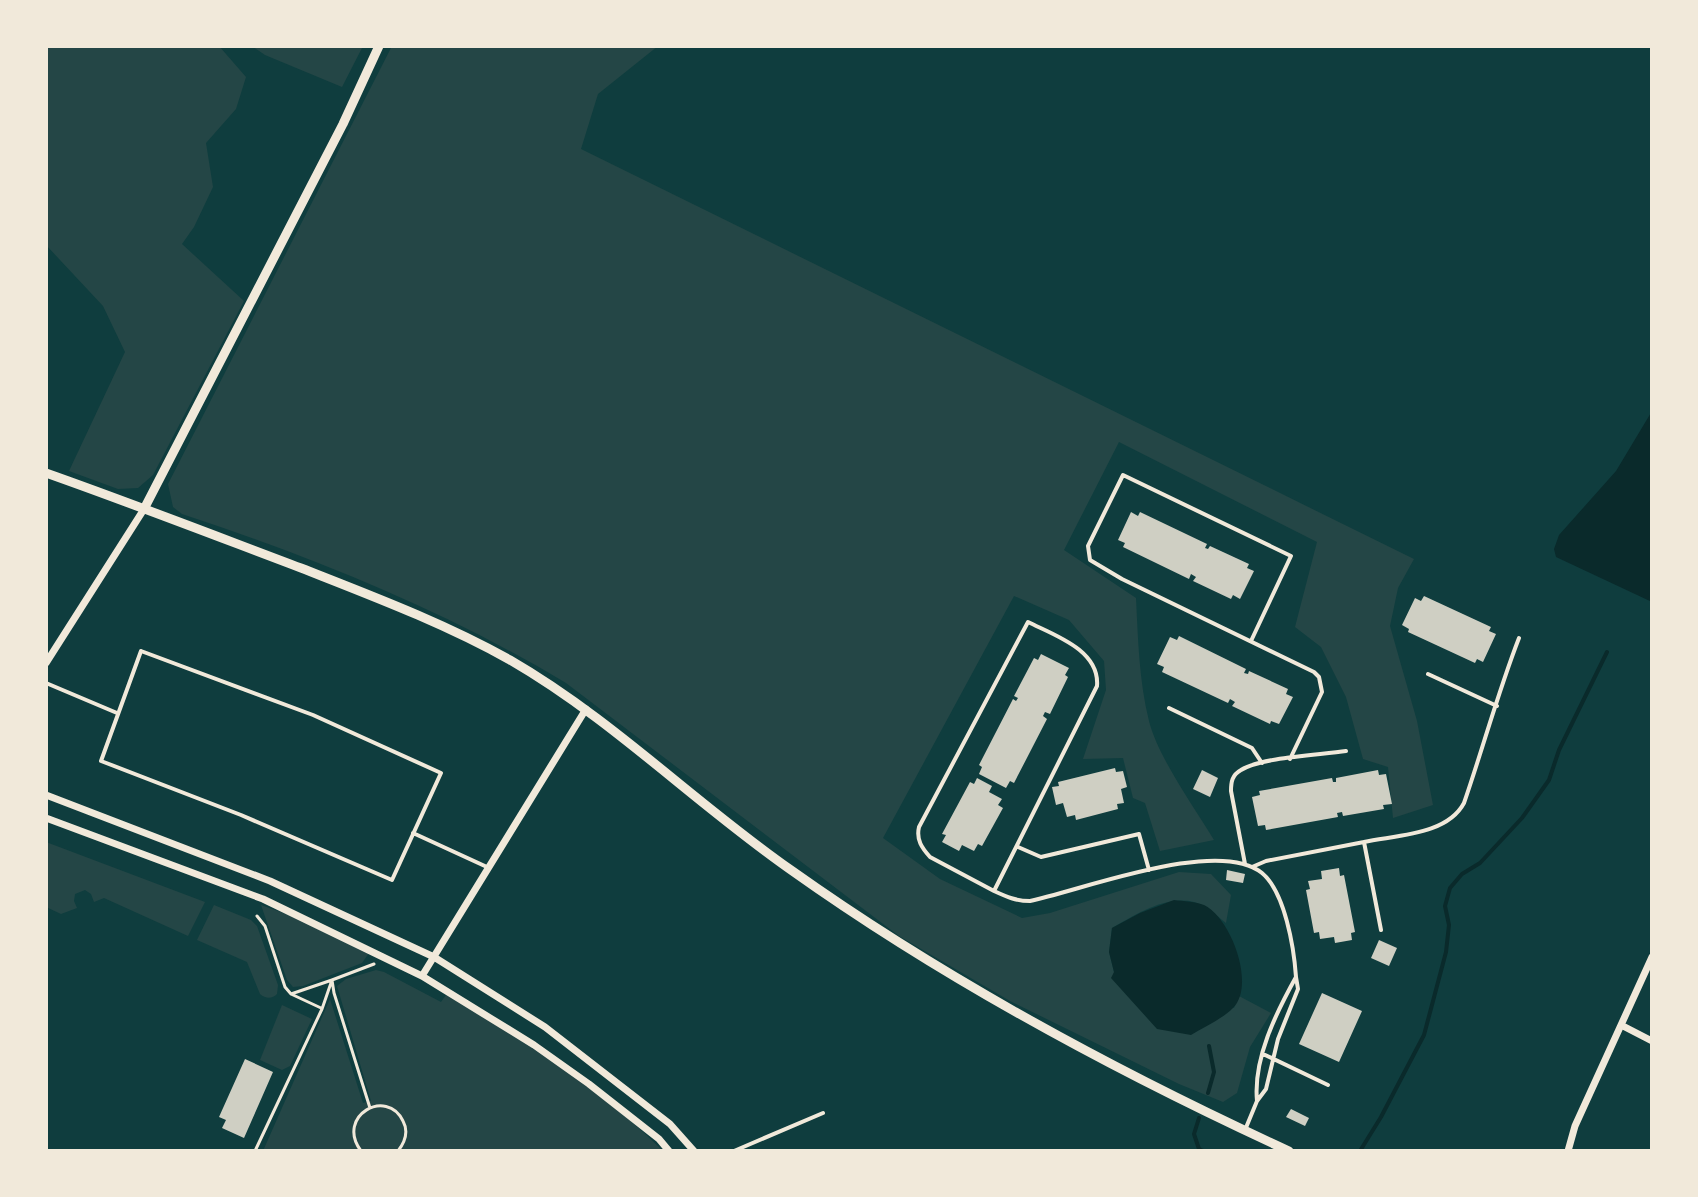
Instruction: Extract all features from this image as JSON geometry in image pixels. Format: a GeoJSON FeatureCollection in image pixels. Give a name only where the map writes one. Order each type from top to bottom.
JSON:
{"type":"FeatureCollection","features":[{"type":"Feature","properties":{"kind":"street"},"geometry":{"type":"LineString","coordinates":[[46,663],[144,509],[343,124],[379,46]]}},
{"type":"Feature","properties":{"kind":"street"},"geometry":{"type":"LineString","coordinates":[[46,473],[356,590],[424,618],[509,660],[586,709],[787,867],[855,915],[982,994],[1100,1060],[1289,1151]]}},
{"type":"Feature","properties":{"kind":"street"},"geometry":{"type":"LineString","coordinates":[[422,976],[586,709]]}},
{"type":"Feature","properties":{"kind":"street"},"geometry":{"type":"LineString","coordinates":[[46,795],[270,881],[434,957],[545,1027],[670,1124],[694,1151]]}},
{"type":"Feature","properties":{"kind":"street"},"geometry":{"type":"LineString","coordinates":[[46,818],[263,899],[422,976],[556,1060],[659,1139],[669,1151]]}},
{"type":"Feature","properties":{"kind":"street"},"geometry":{"type":"LineString","coordinates":[[1568,1151],[1575,1126],[1652,957]]}},
{"type":"Feature","properties":{"kind":"street"},"geometry":{"type":"LineString","coordinates":[[1621,1025],[1652,1041]]}},
{"type":"Feature","properties":{"kind":"lane"},"geometry":{"type":"LineString","coordinates":[[1251,641],[1291,556],[1123,475],[1088,546],[1090,560],[1103,569],[1314,672],[1319,677],[1322,692],[1290,759]]}},
{"type":"Feature","properties":{"kind":"lane"},"geometry":{"type":"LineString","coordinates":[[994,891],[1097,686],[1098,676],[1089,660],[1072,644],[1028,622],[917,834],[919,842],[930,857],[994,891],[1016,901],[1030,901],[1149,870],[1204,860],[1245,864],[1268,879],[1281,902],[1298,989],[1278,1039],[1266,1089],[1257,1101],[1245,1130]]}},
{"type":"Feature","properties":{"kind":"lane"},"geometry":{"type":"LineString","coordinates":[[1252,867],[1266,861],[1440,826],[1457,816],[1519,638]]}},
{"type":"Feature","properties":{"kind":"lane"},"geometry":{"type":"LineString","coordinates":[[141,651],[313,715],[441,773],[392,880],[241,815],[101,761],[117,713],[141,651]]}},
{"type":"Feature","properties":{"kind":"lane"},"geometry":{"type":"LineString","coordinates":[[1428,674],[1497,706]]}},
{"type":"Feature","properties":{"kind":"lane"},"geometry":{"type":"LineString","coordinates":[[46,683],[117,713]]}},
{"type":"Feature","properties":{"kind":"lane"},"geometry":{"type":"LineString","coordinates":[[1169,708],[1252,748],[1262,763]]}},
{"type":"Feature","properties":{"kind":"lane"},"geometry":{"type":"LineString","coordinates":[[1245,864],[1231,791],[1232,779],[1239,770],[1262,763],[1346,751]]}},
{"type":"Feature","properties":{"kind":"lane"},"geometry":{"type":"LineString","coordinates":[[413,833],[489,868]]}},
{"type":"Feature","properties":{"kind":"lane"},"geometry":{"type":"LineString","coordinates":[[1018,847],[1041,857],[1139,834],[1149,870]]}},
{"type":"Feature","properties":{"kind":"lane"},"geometry":{"type":"LineString","coordinates":[[1364,842],[1381,930]]}},
{"type":"Feature","properties":{"kind":"lane"},"geometry":{"type":"LineString","coordinates":[[1257,1101],[1255,1086],[1263,1054],[1296,977]]}},
{"type":"Feature","properties":{"kind":"lane"},"geometry":{"type":"LineString","coordinates":[[1263,1054],[1328,1085]]}},
{"type":"Feature","properties":{"kind":"lane"},"geometry":{"type":"LineString","coordinates":[[734,1151],[823,1113]]}},
{"type":"Feature","properties":{"kind":"path"},"geometry":{"type":"LineString","coordinates":[[257,916],[265,926],[285,987],[291,994],[322,1009]]}},
{"type":"Feature","properties":{"kind":"path"},"geometry":{"type":"LineString","coordinates":[[291,994],[375,963]]}},
{"type":"Feature","properties":{"kind":"path"},"geometry":{"type":"LineString","coordinates":[[255,1151],[322,1009],[332,980]]}},
{"type":"Feature","properties":{"kind":"path"},"geometry":{"type":"LineString","coordinates":[[332,980],[370,1108]]}},
{"type":"Feature","properties":{"kind":"path"},"geometry":{"type":"LineString","coordinates":[[361,1151],[356,1144],[354,1127],[357,1119],[370,1108],[387,1107],[401,1117],[406,1133],[398,1151]]}},
{"type":"Feature","properties":{"kind":"shaded area"},"geometry":{"type":"Polygon","coordinates":[[[46,46],[219,46],[246,77],[236,109],[206,143],[213,187],[194,227],[182,244],[244,301],[153,475],[138,488],[118,489],[69,471],[125,352],[103,306],[46,245],[46,46]]]}},
{"type":"Feature","properties":{"kind":"shaded area"},"geometry":{"type":"Polygon","coordinates":[[[252,46],[363,46],[342,87],[265,55],[252,46]]]}},
{"type":"Feature","properties":{"kind":"shaded area"},"geometry":{"type":"Polygon","coordinates":[[[392,46],[658,46],[598,94],[581,149],[1414,559],[1398,588],[1390,626],[1417,721],[1433,805],[1393,818],[1388,767],[1363,759],[1346,697],[1321,647],[1295,627],[1317,542],[1119,442],[1064,550],[1136,598],[1141,675],[1149,721],[1168,766],[1214,840],[1160,851],[1145,803],[1133,798],[1123,758],[1083,759],[1106,690],[1104,661],[1069,620],[1014,596],[883,838],[940,879],[1022,918],[1050,913],[1179,872],[1211,874],[1231,895],[1226,923],[1194,902],[1170,902],[1145,910],[1112,928],[1109,952],[1114,972],[1234,1008],[1239,996],[1271,1013],[1250,1047],[1237,1093],[1223,1102],[1179,1084],[1010,1001],[899,936],[566,683],[521,657],[379,588],[182,514],[173,507],[168,484],[392,46]]]}},
{"type":"Feature","properties":{"kind":"shaded area"},"geometry":{"type":"Polygon","coordinates":[[[1652,411],[1652,602],[1556,557],[1554,549],[1559,535],[1616,471],[1652,411]]]}},
{"type":"Feature","properties":{"kind":"shaded area"},"geometry":{"type":"Polygon","coordinates":[[[46,842],[205,902],[188,936],[104,898],[94,902],[85,890],[75,894],[77,908],[61,914],[46,907],[46,842]]]}},
{"type":"Feature","properties":{"kind":"shaded area"},"geometry":{"type":"Polygon","coordinates":[[[1174,900],[1201,904],[1214,912],[1231,937],[1241,969],[1242,984],[1233,1008],[1191,1035],[1157,1029],[1111,978],[1114,972],[1109,952],[1112,928],[1174,900]]]}},
{"type":"Feature","properties":{"kind":"shaded area"},"geometry":{"type":"Polygon","coordinates":[[[214,905],[251,920],[257,926],[278,985],[275,996],[267,998],[260,994],[247,962],[197,940],[214,905]]]}},
{"type":"Feature","properties":{"kind":"shaded area"},"geometry":{"type":"Polygon","coordinates":[[[261,905],[369,953],[362,963],[293,987],[287,980],[261,905]]]}},
{"type":"Feature","properties":{"kind":"shaded area"},"geometry":{"type":"Polygon","coordinates":[[[376,970],[441,1002],[446,995],[503,1030],[587,1086],[663,1151],[263,1151],[330,999],[363,1103],[371,1101],[337,986],[346,979],[376,970]]]}},
{"type":"Feature","properties":{"kind":"shaded area"},"geometry":{"type":"Polygon","coordinates":[[[282,1005],[312,1019],[290,1066],[282,1070],[260,1060],[282,1005]]]}},
{"type":"Feature","properties":{"kind":"building"},"geometry":{"type":"Polygon","coordinates":[[[1131,512],[1138,516],[1140,512],[1207,544],[1205,548],[1210,546],[1249,564],[1247,568],[1254,571],[1240,599],[1233,595],[1231,599],[1193,581],[1196,577],[1191,574],[1189,579],[1123,547],[1125,543],[1118,540],[1131,512]]]}},
{"type":"Feature","properties":{"kind":"building"},"geometry":{"type":"Polygon","coordinates":[[[1424,596],[1491,627],[1489,631],[1496,634],[1483,662],[1477,659],[1475,663],[1408,632],[1409,629],[1402,625],[1415,598],[1421,601],[1424,596]]]}},
{"type":"Feature","properties":{"kind":"building"},"geometry":{"type":"Polygon","coordinates":[[[1179,636],[1246,669],[1244,673],[1248,674],[1249,671],[1288,689],[1286,694],[1293,697],[1279,724],[1271,721],[1270,724],[1232,706],[1235,702],[1230,699],[1228,703],[1162,672],[1164,667],[1157,664],[1170,637],[1177,640],[1179,636]]]}},
{"type":"Feature","properties":{"kind":"building"},"geometry":{"type":"Polygon","coordinates":[[[1041,654],[1069,668],[1065,675],[1068,677],[1050,714],[1045,712],[1043,716],[1047,719],[1014,783],[1010,781],[1006,788],[979,774],[982,767],[979,765],[1013,699],[1016,701],[1018,698],[1014,696],[1034,658],[1038,660],[1041,654]]]}},
{"type":"Feature","properties":{"kind":"building"},"geometry":{"type":"Polygon","coordinates":[[[1115,768],[1116,772],[1123,771],[1127,787],[1121,789],[1124,803],[1117,804],[1118,809],[1076,820],[1075,815],[1067,817],[1063,803],[1056,805],[1052,787],[1059,786],[1058,782],[1115,768]]]}},
{"type":"Feature","properties":{"kind":"building"},"geometry":{"type":"Polygon","coordinates":[[[1202,770],[1218,778],[1210,797],[1193,789],[1202,770]]]}},
{"type":"Feature","properties":{"kind":"building"},"geometry":{"type":"Polygon","coordinates":[[[1378,770],[1379,775],[1386,774],[1392,804],[1383,805],[1384,809],[1343,816],[1342,812],[1337,813],[1338,817],[1266,830],[1265,825],[1258,826],[1252,797],[1260,795],[1259,791],[1332,778],[1336,782],[1336,778],[1378,770]]]}},
{"type":"Feature","properties":{"kind":"building"},"geometry":{"type":"Polygon","coordinates":[[[977,778],[992,786],[989,792],[1002,799],[998,805],[1003,808],[982,846],[978,844],[974,851],[962,845],[959,851],[942,842],[946,835],[942,834],[970,782],[974,784],[977,778]]]}},
{"type":"Feature","properties":{"kind":"building"},"geometry":{"type":"Polygon","coordinates":[[[1339,868],[1340,876],[1344,875],[1355,932],[1351,933],[1352,940],[1335,943],[1334,937],[1320,939],[1319,932],[1314,933],[1306,890],[1310,889],[1308,881],[1322,879],[1321,871],[1339,868]]]}},
{"type":"Feature","properties":{"kind":"building"},"geometry":{"type":"Polygon","coordinates":[[[1227,870],[1245,874],[1243,883],[1226,880],[1227,870]]]}},
{"type":"Feature","properties":{"kind":"building"},"geometry":{"type":"Polygon","coordinates":[[[1379,940],[1397,948],[1389,966],[1371,958],[1379,940]]]}},
{"type":"Feature","properties":{"kind":"building"},"geometry":{"type":"Polygon","coordinates":[[[1322,993],[1362,1011],[1339,1062],[1299,1044],[1322,993]]]}},
{"type":"Feature","properties":{"kind":"building"},"geometry":{"type":"Polygon","coordinates":[[[245,1059],[273,1072],[244,1138],[222,1128],[226,1120],[219,1117],[245,1059]]]}},
{"type":"Feature","properties":{"kind":"building"},"geometry":{"type":"Polygon","coordinates":[[[1291,1109],[1309,1118],[1305,1126],[1286,1117],[1291,1109]]]}},
{"type":"Feature","properties":{"kind":"waterway"},"geometry":{"type":"LineString","coordinates":[[1360,1151],[1424,1035],[1446,952],[1449,925],[1445,906],[1450,888],[1462,874],[1480,863],[1522,818],[1549,780],[1559,750],[1607,652]]}},
{"type":"Feature","properties":{"kind":"waterway"},"geometry":{"type":"LineString","coordinates":[[1208,1093],[1214,1072],[1209,1046]]}},
{"type":"Feature","properties":{"kind":"waterway"},"geometry":{"type":"LineString","coordinates":[[1199,1118],[1194,1134],[1199,1149],[1203,1151]]}}]}
